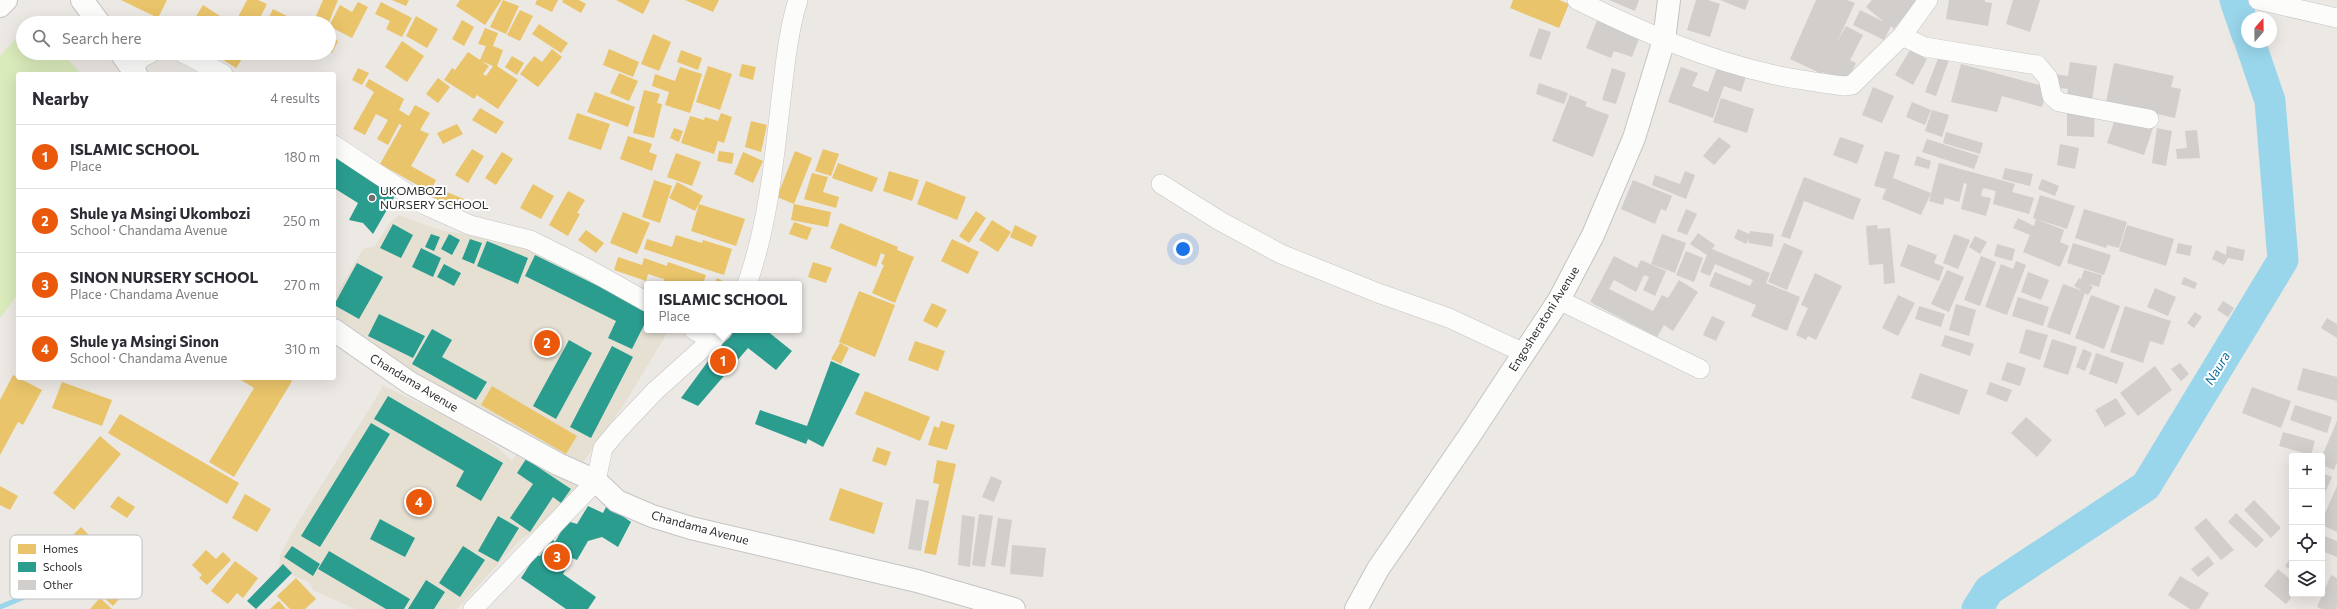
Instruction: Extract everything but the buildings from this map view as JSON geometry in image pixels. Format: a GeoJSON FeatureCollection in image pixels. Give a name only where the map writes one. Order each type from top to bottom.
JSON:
{"type":"FeatureCollection","features":[{"type":"Feature","properties":{"kind":"street"},"geometry":{"type":"LineString","coordinates":[[0,6],[6,0]]}},
{"type":"Feature","properties":{"kind":"street"},"geometry":{"type":"LineString","coordinates":[[82,0],[94,16]]}},
{"type":"Feature","properties":{"kind":"street"},"geometry":{"type":"LineString","coordinates":[[748,281],[758,249],[771,186],[785,68],[793,18],[798,0]]}},
{"type":"Feature","properties":{"kind":"street"},"geometry":{"type":"LineString","coordinates":[[1577,0],[1664,40],[1775,75],[1844,86],[1852,85],[1902,36],[1928,0]]}},
{"type":"Feature","properties":{"kind":"street","name":"Engosheratoni Avenue"},"geometry":{"type":"LineString","coordinates":[[1356,609],[1378,569],[1466,441],[1559,300],[1593,235],[1634,138],[1664,40],[1669,0]]}},
{"type":"Feature","properties":{"kind":"street"},"geometry":{"type":"LineString","coordinates":[[2258,0],[2337,18]]}},
{"type":"Feature","properties":{"kind":"street"},"geometry":{"type":"LineString","coordinates":[[1902,36],[1925,47],[2037,65],[2048,78],[2052,96],[2059,102],[2149,119]]}},
{"type":"Feature","properties":{"kind":"street"},"geometry":{"type":"LineString","coordinates":[[197,60],[219,72]]}},
{"type":"Feature","properties":{"kind":"street"},"geometry":{"type":"LineString","coordinates":[[336,146],[423,204],[470,225],[530,240],[644,300]]}},
{"type":"Feature","properties":{"kind":"street"},"geometry":{"type":"LineString","coordinates":[[1161,184],[1220,221],[1281,254],[1378,293],[1449,318],[1524,353]]}},
{"type":"Feature","properties":{"kind":"street"},"geometry":{"type":"LineString","coordinates":[[1559,300],[1700,369]]}},
{"type":"Feature","properties":{"kind":"street","name":"Chandama Avenue"},"geometry":{"type":"LineString","coordinates":[[336,331],[410,383],[489,428],[558,464],[596,481],[617,501],[659,518],[691,528],[917,581],[1014,609]]}},
{"type":"Feature","properties":{"kind":"street"},"geometry":{"type":"LineString","coordinates":[[706,333],[718,336]]}},
{"type":"Feature","properties":{"kind":"street"},"geometry":{"type":"LineString","coordinates":[[473,609],[596,481],[604,448],[619,428],[655,391],[718,336]]}},
{"type":"Feature","properties":{"kind":"shaded area"},"geometry":{"type":"Polygon","coordinates":[[[399,215],[440,230],[468,235],[476,233],[520,245],[644,304],[644,333],[667,333],[623,406],[582,464],[463,405],[401,364],[336,316],[336,295],[363,249],[375,246],[388,225],[399,215]]]}},
{"type":"Feature","properties":{"kind":"shaded area"},"geometry":{"type":"Polygon","coordinates":[[[382,385],[451,419],[496,446],[512,461],[519,449],[582,490],[552,522],[521,539],[457,609],[355,609],[313,590],[310,583],[279,569],[280,555],[294,529],[381,390],[382,385]]]}},
{"type":"Feature","properties":{"kind":"green space"},"geometry":{"type":"Polygon","coordinates":[[[16,39],[16,60],[68,60],[79,72],[16,72],[16,297],[0,318],[0,56],[16,39]]]}},
{"type":"Feature","properties":{"kind":"waterway","name":"Naura"},"geometry":{"type":"LineString","coordinates":[[2235,0],[2241,18]]}},
{"type":"Feature","properties":{"kind":"waterway","name":"Naura"},"geometry":{"type":"LineString","coordinates":[[1977,609],[1989,590],[2146,486],[2283,260],[2270,101],[2252,48]]}},
{"type":"Feature","properties":{"kind":"waterway"},"geometry":{"type":"LineString","coordinates":[[0,607],[19,599]]}},
{"type":"Feature","properties":{"kind":"place","name":"UKOMBOZI NURSERY SCHOOL"},"geometry":{"type":"Point","coordinates":[372,198]}},
{"type":"Feature","properties":{"kind":"place","name":"Shule ya Msingi Ukombozi"},"geometry":{"type":"Point","coordinates":[547,343]}},
{"type":"Feature","properties":{"kind":"place","name":"ISLAMIC SCHOOL"},"geometry":{"type":"Point","coordinates":[723,361]}},
{"type":"Feature","properties":{"kind":"place","name":"Shule ya Msingi Sinon"},"geometry":{"type":"Point","coordinates":[419,502]}},
{"type":"Feature","properties":{"kind":"place","name":"SINON NURSERY SCHOOL"},"geometry":{"type":"Point","coordinates":[557,557]}}]}
